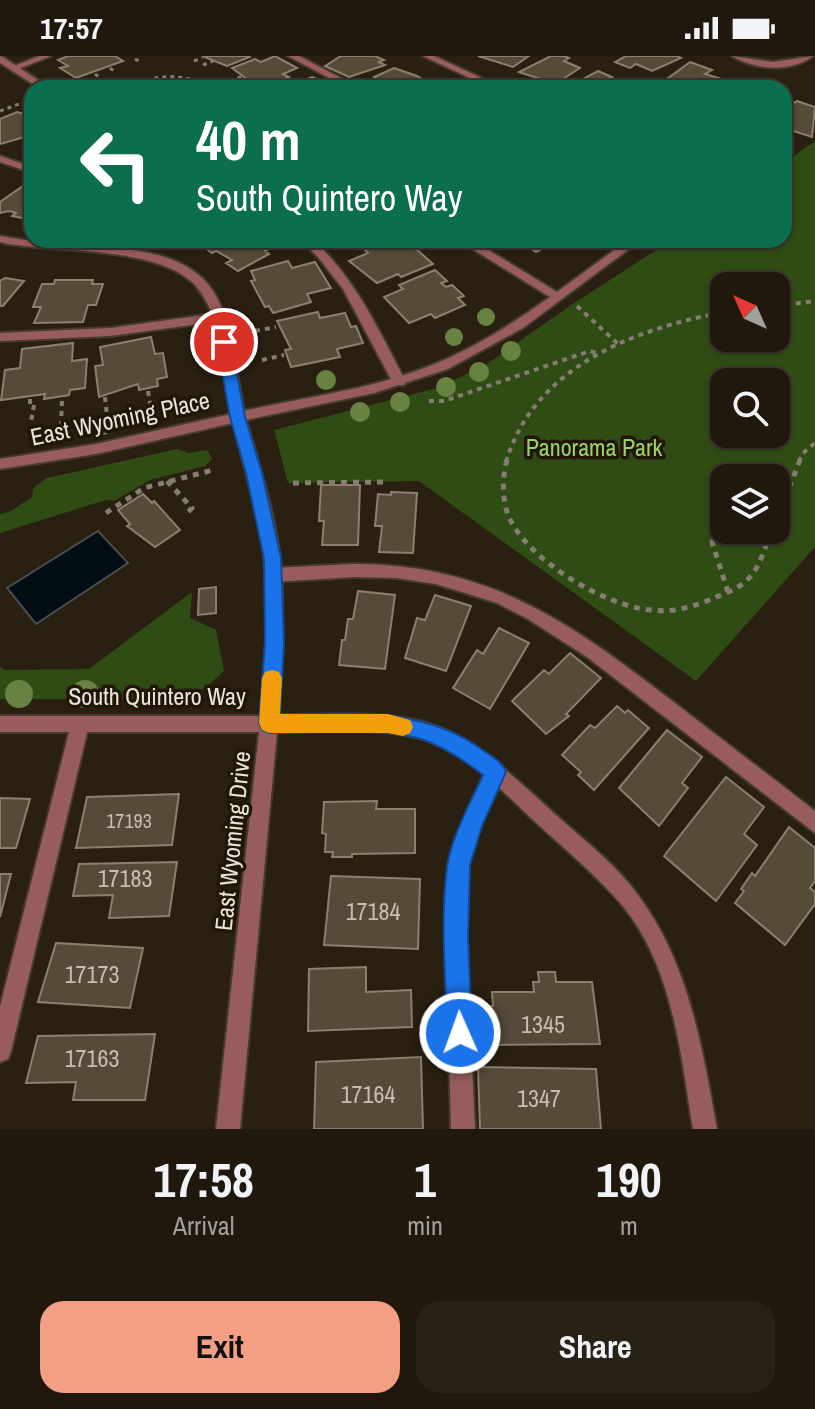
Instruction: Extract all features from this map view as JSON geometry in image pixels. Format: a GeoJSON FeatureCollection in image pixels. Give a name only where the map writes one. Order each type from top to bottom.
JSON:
{"type":"FeatureCollection","features":[{"type":"Feature","properties":{"kind":"street"},"geometry":{"type":"LineString","coordinates":[[13,68],[47,56]]}},
{"type":"Feature","properties":{"kind":"street"},"geometry":{"type":"LineString","coordinates":[[292,56],[339,80]]}},
{"type":"Feature","properties":{"kind":"street"},"geometry":{"type":"LineString","coordinates":[[427,56],[480,80]]}},
{"type":"Feature","properties":{"kind":"street"},"geometry":{"type":"LineString","coordinates":[[736,56],[778,65],[801,61],[809,56]]}},
{"type":"Feature","properties":{"kind":"street"},"geometry":{"type":"LineString","coordinates":[[0,59],[32,80]]}},
{"type":"Feature","properties":{"kind":"street"},"geometry":{"type":"LineString","coordinates":[[0,159],[24,167]]}},
{"type":"Feature","properties":{"kind":"street"},"geometry":{"type":"LineString","coordinates":[[0,239],[24,243]]}},
{"type":"Feature","properties":{"kind":"street"},"geometry":{"type":"LineString","coordinates":[[0,337],[102,334],[156,329],[219,317],[216,304],[203,287],[180,269],[159,259],[133,252],[70,248]]}},
{"type":"Feature","properties":{"kind":"street"},"geometry":{"type":"LineString","coordinates":[[315,248],[350,286],[399,382]]}},
{"type":"Feature","properties":{"kind":"street"},"geometry":{"type":"LineString","coordinates":[[477,248],[556,296]]}},
{"type":"Feature","properties":{"kind":"street","name":"East Wyoming Place"},"geometry":{"type":"LineString","coordinates":[[0,464],[45,459],[399,382],[444,366],[483,347],[621,248]]}},
{"type":"Feature","properties":{"kind":"street","name":"East Wyoming Drive"},"geometry":{"type":"LineString","coordinates":[[219,317],[238,417],[254,473],[272,558],[274,643],[269,723],[228,1129]]}},
{"type":"Feature","properties":{"kind":"street"},"geometry":{"type":"LineString","coordinates":[[273,575],[359,571],[435,577],[481,591],[536,615],[602,656],[815,823]]}},
{"type":"Feature","properties":{"kind":"street","name":"South Quintero Way"},"geometry":{"type":"LineString","coordinates":[[0,724],[388,724],[425,731],[465,749],[495,772],[623,891],[652,933],[675,983],[688,1031],[705,1129]]}},
{"type":"Feature","properties":{"kind":"street"},"geometry":{"type":"LineString","coordinates":[[0,1051],[80,724]]}},
{"type":"Feature","properties":{"kind":"street"},"geometry":{"type":"LineString","coordinates":[[463,1129],[456,937],[458,865],[471,825],[495,772]]}},
{"type":"Feature","properties":{"kind":"path"},"geometry":{"type":"LineString","coordinates":[[194,61],[202,58]]}},
{"type":"Feature","properties":{"kind":"path"},"geometry":{"type":"LineString","coordinates":[[203,65],[213,61]]}},
{"type":"Feature","properties":{"kind":"path"},"geometry":{"type":"LineString","coordinates":[[142,80],[166,74],[192,80]]}},
{"type":"Feature","properties":{"kind":"path"},"geometry":{"type":"LineString","coordinates":[[233,80],[243,76]]}},
{"type":"Feature","properties":{"kind":"path"},"geometry":{"type":"LineString","coordinates":[[0,111],[24,102]]}},
{"type":"Feature","properties":{"kind":"path"},"geometry":{"type":"LineString","coordinates":[[790,304],[815,301]]}},
{"type":"Feature","properties":{"kind":"path"},"geometry":{"type":"LineString","coordinates":[[710,314],[684,319],[618,344],[573,370],[548,391],[514,435],[506,455],[502,486],[505,504],[515,529],[533,550],[590,592],[612,604],[638,609],[694,608],[728,592],[748,579],[765,544]]}},
{"type":"Feature","properties":{"kind":"path"},"geometry":{"type":"LineString","coordinates":[[589,317],[618,344]]}},
{"type":"Feature","properties":{"kind":"path"},"geometry":{"type":"LineString","coordinates":[[255,331],[276,327]]}},
{"type":"Feature","properties":{"kind":"path"},"geometry":{"type":"LineString","coordinates":[[429,401],[444,401],[590,351],[600,354]]}},
{"type":"Feature","properties":{"kind":"path"},"geometry":{"type":"LineString","coordinates":[[262,360],[284,355]]}},
{"type":"Feature","properties":{"kind":"path"},"geometry":{"type":"LineString","coordinates":[[148,391],[151,408]]}},
{"type":"Feature","properties":{"kind":"path"},"geometry":{"type":"LineString","coordinates":[[105,397],[107,417]]}},
{"type":"Feature","properties":{"kind":"path"},"geometry":{"type":"LineString","coordinates":[[30,399],[30,405],[34,405],[31,422]]}},
{"type":"Feature","properties":{"kind":"path"},"geometry":{"type":"LineString","coordinates":[[61,426],[62,399]]}},
{"type":"Feature","properties":{"kind":"path"},"geometry":{"type":"LineString","coordinates":[[790,485],[802,454],[815,443]]}},
{"type":"Feature","properties":{"kind":"path"},"geometry":{"type":"LineString","coordinates":[[106,513],[144,488],[213,470]]}},
{"type":"Feature","properties":{"kind":"path"},"geometry":{"type":"LineString","coordinates":[[167,481],[190,503],[192,508],[187,513]]}},
{"type":"Feature","properties":{"kind":"path"},"geometry":{"type":"LineString","coordinates":[[293,483],[385,482]]}},
{"type":"Feature","properties":{"kind":"path"},"geometry":{"type":"LineString","coordinates":[[713,544],[728,592]]}},
{"type":"Feature","properties":{"kind":"green space","name":"Panorama Park"},"geometry":{"type":"Polygon","coordinates":[[[815,141],[815,547],[696,681],[419,481],[288,483],[274,430],[437,388],[487,364],[660,248],[792,248],[792,157],[815,141]]]}},
{"type":"Feature","properties":{"kind":"green space"},"geometry":{"type":"Polygon","coordinates":[[[177,449],[188,453],[207,450],[212,459],[205,466],[150,480],[114,501],[106,500],[0,533],[0,514],[11,511],[32,497],[33,488],[47,478],[177,449]]]}},
{"type":"Feature","properties":{"kind":"green space"},"geometry":{"type":"Polygon","coordinates":[[[192,592],[190,618],[216,630],[224,671],[205,688],[176,699],[0,699],[0,666],[4,670],[89,669],[192,592]]]}},
{"type":"Feature","properties":{"kind":"shaded area"},"geometry":{"type":"Polygon","coordinates":[[[98,531],[128,563],[36,624],[7,588],[98,531]]]}},
{"type":"Feature","properties":{"kind":"building"},"geometry":{"type":"Polygon","coordinates":[[[68,56],[115,56],[123,61],[76,78],[60,68],[68,66],[58,60],[68,56]]]}},
{"type":"Feature","properties":{"kind":"building"},"geometry":{"type":"Polygon","coordinates":[[[202,56],[249,56],[250,57],[227,66],[202,56]]]}},
{"type":"Feature","properties":{"kind":"building"},"geometry":{"type":"Polygon","coordinates":[[[275,56],[297,68],[283,74],[289,77],[282,80],[248,80],[232,68],[255,59],[261,62],[275,56]]]}},
{"type":"Feature","properties":{"kind":"building"},"geometry":{"type":"Polygon","coordinates":[[[341,56],[375,56],[384,60],[379,62],[385,65],[349,77],[325,66],[341,56]]]}},
{"type":"Feature","properties":{"kind":"building"},"geometry":{"type":"Polygon","coordinates":[[[478,56],[529,56],[513,67],[478,56]]]}},
{"type":"Feature","properties":{"kind":"building"},"geometry":{"type":"Polygon","coordinates":[[[551,56],[569,58],[564,61],[580,68],[561,80],[543,80],[519,72],[551,56]]]}},
{"type":"Feature","properties":{"kind":"building"},"geometry":{"type":"Polygon","coordinates":[[[626,56],[681,58],[652,71],[636,64],[630,68],[615,62],[626,56]]]}},
{"type":"Feature","properties":{"kind":"building"},"geometry":{"type":"Polygon","coordinates":[[[690,62],[712,70],[705,74],[725,80],[665,80],[690,62]]]}},
{"type":"Feature","properties":{"kind":"building"},"geometry":{"type":"Polygon","coordinates":[[[394,68],[423,80],[378,80],[374,77],[394,68]]]}},
{"type":"Feature","properties":{"kind":"building"},"geometry":{"type":"Polygon","coordinates":[[[598,71],[612,77],[606,80],[581,80],[598,71]]]}},
{"type":"Feature","properties":{"kind":"building"},"geometry":{"type":"Polygon","coordinates":[[[797,101],[815,107],[812,137],[792,131],[792,104],[797,101]]]}},
{"type":"Feature","properties":{"kind":"building"},"geometry":{"type":"Polygon","coordinates":[[[17,112],[24,114],[24,137],[0,144],[0,119],[17,112]]]}},
{"type":"Feature","properties":{"kind":"building"},"geometry":{"type":"Polygon","coordinates":[[[24,185],[24,218],[12,216],[16,213],[9,211],[0,213],[0,202],[24,185]]]}},
{"type":"Feature","properties":{"kind":"building"},"geometry":{"type":"Polygon","coordinates":[[[206,248],[271,248],[265,251],[269,254],[238,271],[226,263],[232,260],[216,251],[212,253],[206,248]]]}},
{"type":"Feature","properties":{"kind":"building"},"geometry":{"type":"Polygon","coordinates":[[[363,248],[415,248],[433,264],[377,283],[349,261],[368,253],[363,248]]]}},
{"type":"Feature","properties":{"kind":"building"},"geometry":{"type":"Polygon","coordinates":[[[288,261],[292,268],[315,262],[331,288],[307,294],[311,302],[273,313],[269,306],[265,307],[251,281],[255,280],[251,271],[288,261]]]}},
{"type":"Feature","properties":{"kind":"building"},"geometry":{"type":"Polygon","coordinates":[[[435,270],[447,281],[441,283],[446,287],[452,285],[464,296],[458,298],[465,305],[435,318],[431,314],[409,323],[384,297],[403,289],[399,285],[435,270]]]}},
{"type":"Feature","properties":{"kind":"building"},"geometry":{"type":"Polygon","coordinates":[[[5,278],[24,281],[0,306],[0,281],[5,278]]]}},
{"type":"Feature","properties":{"kind":"building"},"geometry":{"type":"Polygon","coordinates":[[[55,280],[93,280],[92,284],[103,284],[96,305],[88,305],[83,322],[34,323],[41,307],[33,307],[42,284],[54,284],[55,280]]]}},
{"type":"Feature","properties":{"kind":"building"},"geometry":{"type":"Polygon","coordinates":[[[318,312],[320,318],[345,313],[351,327],[356,326],[363,343],[337,349],[340,357],[291,367],[285,350],[291,349],[277,321],[318,312]]]}},
{"type":"Feature","properties":{"kind":"building"},"geometry":{"type":"Polygon","coordinates":[[[151,337],[155,354],[163,353],[167,377],[157,379],[158,386],[139,390],[138,384],[99,397],[95,366],[103,365],[100,347],[151,337]]]}},
{"type":"Feature","properties":{"kind":"building"},"geometry":{"type":"Polygon","coordinates":[[[73,343],[72,361],[87,359],[85,388],[70,390],[69,395],[44,399],[45,394],[1,400],[5,370],[20,368],[22,349],[73,343]]]}},
{"type":"Feature","properties":{"kind":"building"},"geometry":{"type":"Polygon","coordinates":[[[321,485],[360,485],[358,545],[322,545],[324,521],[319,521],[321,485]]]}},
{"type":"Feature","properties":{"kind":"building"},"geometry":{"type":"Polygon","coordinates":[[[391,492],[417,493],[413,553],[379,552],[382,526],[375,526],[378,494],[391,495],[391,492]]]}},
{"type":"Feature","properties":{"kind":"building"},"geometry":{"type":"Polygon","coordinates":[[[143,494],[152,503],[154,501],[180,530],[155,547],[127,526],[130,524],[118,510],[143,494]]]}},
{"type":"Feature","properties":{"kind":"building"},"geometry":{"type":"Polygon","coordinates":[[[216,587],[216,613],[198,615],[199,589],[216,587]]]}},
{"type":"Feature","properties":{"kind":"building"},"geometry":{"type":"Polygon","coordinates":[[[358,591],[395,595],[385,669],[339,665],[342,640],[345,640],[348,619],[353,619],[358,591]]]}},
{"type":"Feature","properties":{"kind":"building"},"geometry":{"type":"Polygon","coordinates":[[[435,595],[471,606],[446,671],[405,658],[417,618],[425,620],[435,595]]]}},
{"type":"Feature","properties":{"kind":"building"},"geometry":{"type":"Polygon","coordinates":[[[499,628],[529,643],[490,709],[453,688],[477,650],[483,654],[499,628]]]}},
{"type":"Feature","properties":{"kind":"building"},"geometry":{"type":"Polygon","coordinates":[[[570,653],[601,678],[566,714],[569,716],[546,734],[512,701],[544,670],[549,674],[570,653]]]}},
{"type":"Feature","properties":{"kind":"building"},"geometry":{"type":"Polygon","coordinates":[[[617,706],[625,713],[628,710],[649,728],[594,790],[578,775],[581,772],[562,755],[590,725],[595,728],[617,706]]]}},
{"type":"Feature","properties":{"kind":"building"},"geometry":{"type":"Polygon","coordinates":[[[667,730],[702,757],[682,783],[688,788],[659,826],[619,788],[667,730]]]}},
{"type":"Feature","properties":{"kind":"building"},"geometry":{"type":"Polygon","coordinates":[[[726,777],[764,807],[744,834],[757,845],[716,901],[664,856],[726,777]]]}},
{"type":"Feature","properties":{"kind":"building"},"geometry":{"type":"Polygon","coordinates":[[[179,794],[172,845],[76,848],[87,797],[179,794]]]}},
{"type":"Feature","properties":{"kind":"building"},"geometry":{"type":"Polygon","coordinates":[[[0,798],[30,799],[16,848],[0,848],[0,798]]]}},
{"type":"Feature","properties":{"kind":"building"},"geometry":{"type":"Polygon","coordinates":[[[377,801],[376,809],[415,809],[415,853],[332,857],[333,852],[325,852],[326,834],[322,833],[324,802],[377,801]]]}},
{"type":"Feature","properties":{"kind":"building"},"geometry":{"type":"Polygon","coordinates":[[[789,827],[815,848],[815,881],[810,888],[815,892],[815,904],[785,945],[735,903],[752,873],[755,876],[789,827]]]}},
{"type":"Feature","properties":{"kind":"building"},"geometry":{"type":"Polygon","coordinates":[[[177,862],[169,916],[109,918],[113,895],[73,896],[79,864],[177,862]]]}},
{"type":"Feature","properties":{"kind":"building"},"geometry":{"type":"Polygon","coordinates":[[[0,874],[11,874],[0,917],[0,874]]]}},
{"type":"Feature","properties":{"kind":"building"},"geometry":{"type":"Polygon","coordinates":[[[331,876],[420,879],[418,949],[324,945],[331,876]]]}},
{"type":"Feature","properties":{"kind":"building"},"geometry":{"type":"Polygon","coordinates":[[[56,943],[143,948],[130,1008],[38,1002],[56,943]]]}},
{"type":"Feature","properties":{"kind":"building"},"geometry":{"type":"Polygon","coordinates":[[[366,967],[366,992],[411,990],[412,1027],[308,1031],[309,969],[366,967]]]}},
{"type":"Feature","properties":{"kind":"building"},"geometry":{"type":"Polygon","coordinates":[[[538,972],[555,972],[556,982],[592,982],[600,1044],[490,1045],[488,1006],[493,1006],[492,992],[534,992],[533,982],[539,982],[538,972]]]}},
{"type":"Feature","properties":{"kind":"building"},"geometry":{"type":"Polygon","coordinates":[[[155,1034],[145,1100],[73,1100],[76,1082],[26,1083],[38,1036],[155,1034]]]}},
{"type":"Feature","properties":{"kind":"building"},"geometry":{"type":"Polygon","coordinates":[[[421,1057],[423,1129],[314,1129],[316,1062],[421,1057]]]}},
{"type":"Feature","properties":{"kind":"building"},"geometry":{"type":"Polygon","coordinates":[[[478,1067],[596,1069],[601,1129],[480,1129],[478,1067]]]}},
{"type":"Feature","properties":{"kind":"slow traffic"},"geometry":{"type":"LineString","coordinates":[[272,678],[269,723],[388,724],[403,727]]}},
{"type":"Feature","properties":{"kind":"route"},"geometry":{"type":"LineString","coordinates":[[224,342],[238,417],[254,473],[272,558],[274,643],[269,723],[388,724],[425,731],[465,749],[495,772],[471,825],[458,865],[456,937],[460,1033]]}}]}
